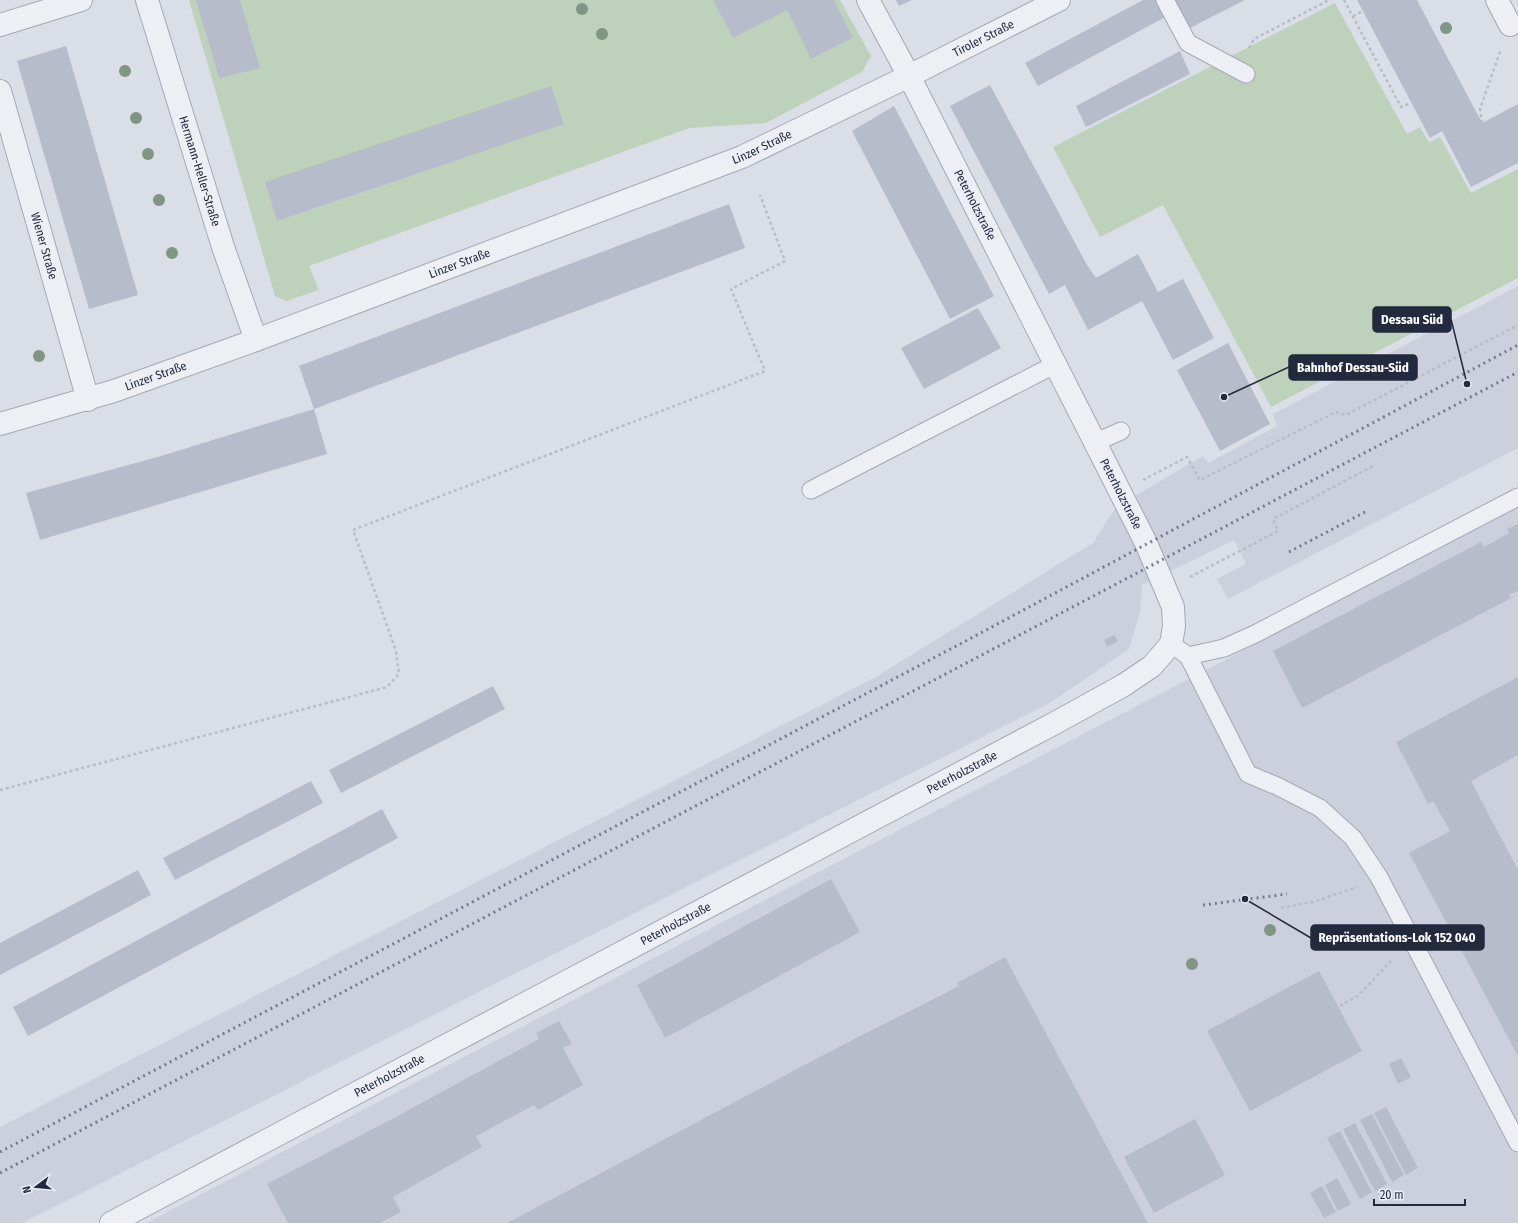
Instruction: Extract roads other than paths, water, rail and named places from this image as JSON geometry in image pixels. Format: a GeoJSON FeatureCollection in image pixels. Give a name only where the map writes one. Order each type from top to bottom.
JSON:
{"type":"FeatureCollection","features":[{"type":"Feature","properties":{"kind":"street"},"geometry":{"type":"LineString","coordinates":[[0,25],[81,0]]}},
{"type":"Feature","properties":{"kind":"street","name":"Hermann-Heller-Straße"},"geometry":{"type":"LineString","coordinates":[[148,0],[223,247],[256,340]]}},
{"type":"Feature","properties":{"kind":"street","name":"Peterholzstraße"},"geometry":{"type":"LineString","coordinates":[[111,1223],[1056,723],[1124,685],[1179,650],[1174,626],[1173,607],[1146,543],[909,76],[868,0]]}},
{"type":"Feature","properties":{"kind":"street","name":"Tiroler Straße"},"geometry":{"type":"LineString","coordinates":[[909,76],[1059,0]]}},
{"type":"Feature","properties":{"kind":"street"},"geometry":{"type":"LineString","coordinates":[[1497,0],[1510,25]]}},
{"type":"Feature","properties":{"kind":"street","name":"Linzer Straße"},"geometry":{"type":"LineString","coordinates":[[0,424],[88,400],[256,340],[742,157],[909,76]]}},
{"type":"Feature","properties":{"kind":"street","name":"Wiener Straße"},"geometry":{"type":"LineString","coordinates":[[0,91],[88,400]]}},
{"type":"Feature","properties":{"kind":"lane"},"geometry":{"type":"LineString","coordinates":[[1165,0],[1188,43],[1242,72]]}},
{"type":"Feature","properties":{"kind":"lane"},"geometry":{"type":"LineString","coordinates":[[811,490],[872,457],[1056,364]]}},
{"type":"Feature","properties":{"kind":"lane"},"geometry":{"type":"LineString","coordinates":[[1094,443],[1122,431]]}},
{"type":"Feature","properties":{"kind":"lane"},"geometry":{"type":"LineString","coordinates":[[1518,497],[1255,634],[1224,648],[1179,650],[1248,774],[1277,786],[1320,808],[1353,838],[1379,877],[1518,1142]]}},
{"type":"Feature","properties":{"kind":"railway"},"geometry":{"type":"LineString","coordinates":[[0,1152],[975,636],[1518,345]]}},
{"type":"Feature","properties":{"kind":"railway"},"geometry":{"type":"LineString","coordinates":[[0,1173],[1518,372]]}},
{"type":"Feature","properties":{"kind":"railway"},"geometry":{"type":"LineString","coordinates":[[1289,552],[1367,511]]}},
{"type":"Feature","properties":{"kind":"railway"},"geometry":{"type":"LineString","coordinates":[[1203,905],[1287,894]]}},
{"type":"Feature","properties":{"kind":"place","name":"Dessau Süd"},"geometry":{"type":"Point","coordinates":[1467,384]}},
{"type":"Feature","properties":{"kind":"place","name":"Bahnhof Dessau-Süd"},"geometry":{"type":"Point","coordinates":[1224,397]}},
{"type":"Feature","properties":{"kind":"place","name":"Repräsentations-Lok 152 040"},"geometry":{"type":"Point","coordinates":[1245,899]}}]}
